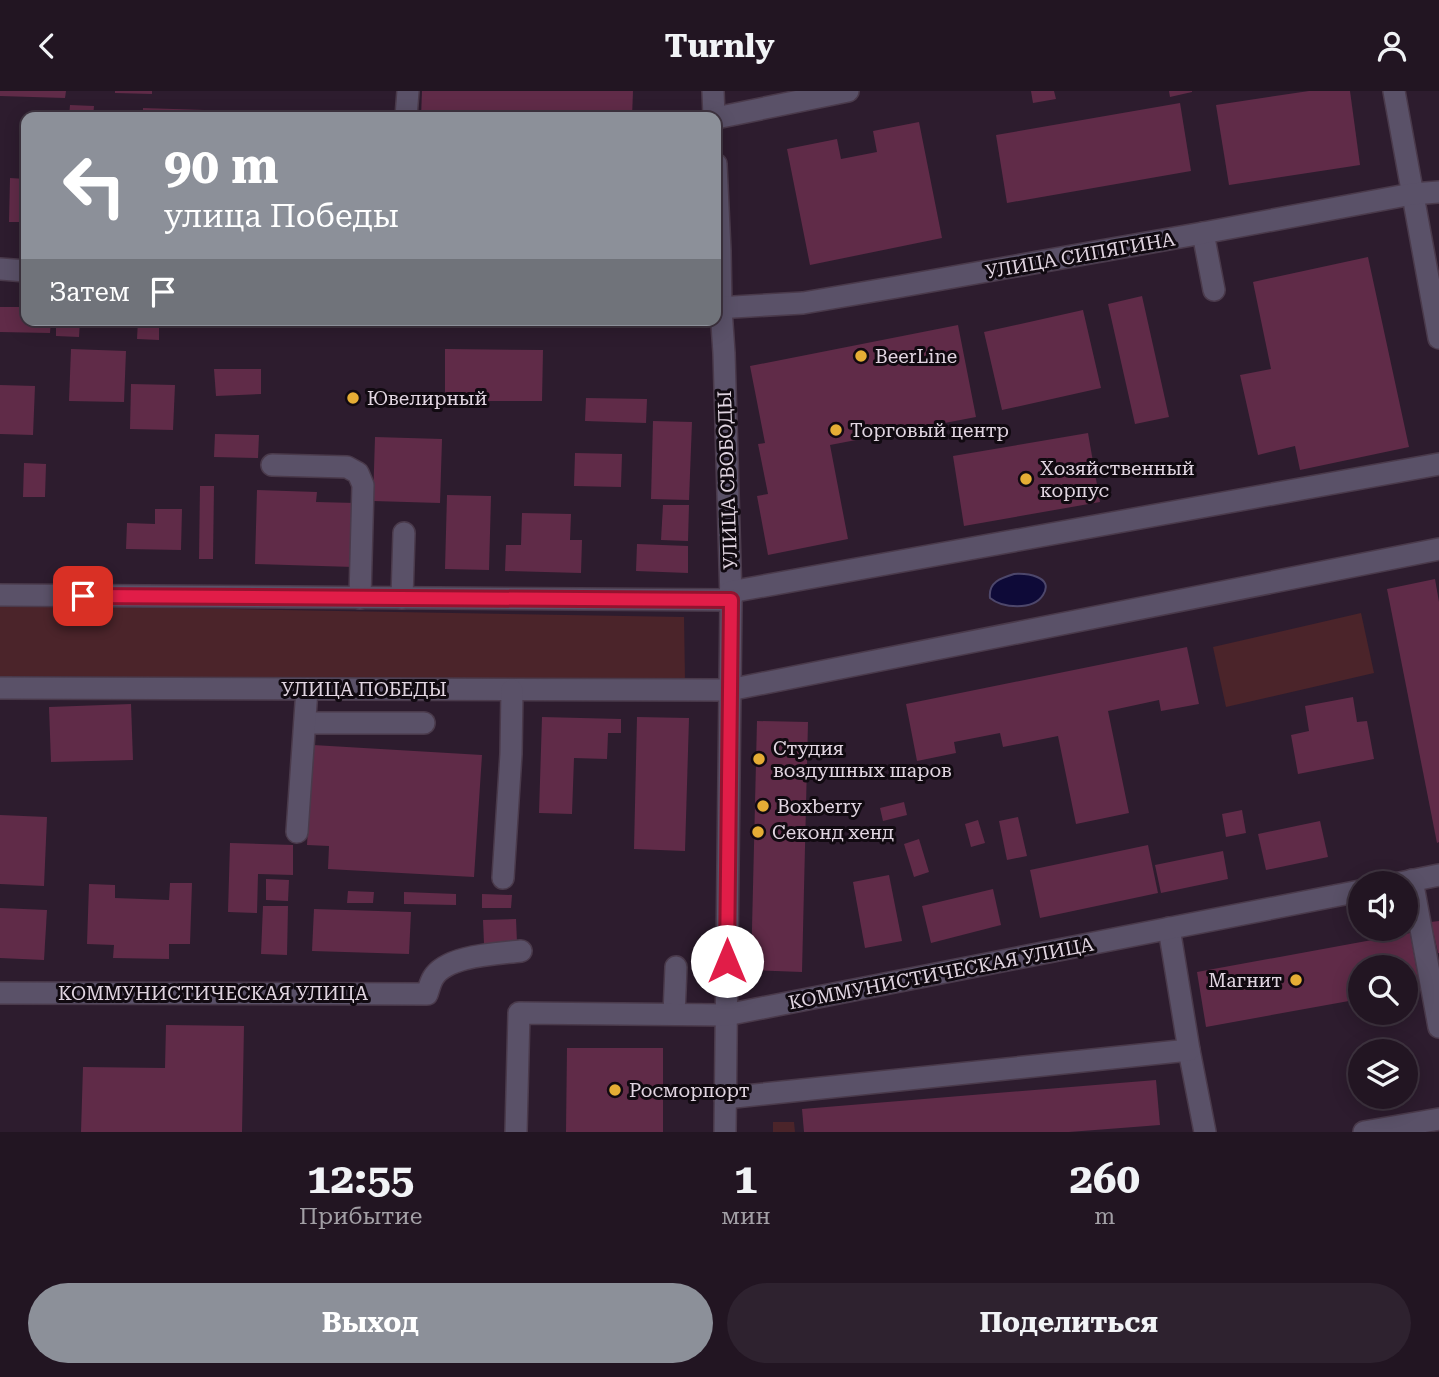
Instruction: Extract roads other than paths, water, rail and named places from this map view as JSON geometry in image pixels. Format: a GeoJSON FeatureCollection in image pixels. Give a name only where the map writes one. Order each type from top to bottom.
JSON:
{"type":"FeatureCollection","features":[{"type":"Feature","properties":{"kind":"street"},"geometry":{"type":"LineString","coordinates":[[406,112],[408,91]]}},
{"type":"Feature","properties":{"kind":"street"},"geometry":{"type":"LineString","coordinates":[[713,91],[715,112]]}},
{"type":"Feature","properties":{"kind":"street"},"geometry":{"type":"LineString","coordinates":[[721,117],[848,91]]}},
{"type":"Feature","properties":{"kind":"street"},"geometry":{"type":"LineString","coordinates":[[1394,91],[1439,338]]}},
{"type":"Feature","properties":{"kind":"street","name":"УЛИЦА СИПЯГИНА"},"geometry":{"type":"LineString","coordinates":[[721,309],[803,303],[1412,194],[1439,192]]}},
{"type":"Feature","properties":{"kind":"street"},"geometry":{"type":"LineString","coordinates":[[1203,233],[1214,290]]}},
{"type":"Feature","properties":{"kind":"street"},"geometry":{"type":"LineString","coordinates":[[0,269],[21,271]]}},
{"type":"Feature","properties":{"kind":"street","name":"УЛИЦА СВОБОДЫ"},"geometry":{"type":"LineString","coordinates":[[720,326],[724,353],[731,596],[725,1132]]}},
{"type":"Feature","properties":{"kind":"street"},"geometry":{"type":"LineString","coordinates":[[0,595],[402,598],[731,596],[1439,464]]}},
{"type":"Feature","properties":{"kind":"street"},"geometry":{"type":"LineString","coordinates":[[272,465],[347,467],[362,479],[360,597]]}},
{"type":"Feature","properties":{"kind":"street"},"geometry":{"type":"LineString","coordinates":[[402,598],[404,533]]}},
{"type":"Feature","properties":{"kind":"street","name":"УЛИЦА ПОБЕДЫ"},"geometry":{"type":"LineString","coordinates":[[0,688],[729,690],[1439,549]]}},
{"type":"Feature","properties":{"kind":"street"},"geometry":{"type":"LineString","coordinates":[[297,832],[307,689]]}},
{"type":"Feature","properties":{"kind":"street"},"geometry":{"type":"LineString","coordinates":[[503,878],[512,690]]}},
{"type":"Feature","properties":{"kind":"street"},"geometry":{"type":"LineString","coordinates":[[305,723],[424,723]]}},
{"type":"Feature","properties":{"kind":"street"},"geometry":{"type":"LineString","coordinates":[[1418,879],[1439,875]]}},
{"type":"Feature","properties":{"kind":"street","name":"КОММУНИСТИЧЕСКАЯ УЛИЦА"},"geometry":{"type":"LineString","coordinates":[[516,1132],[519,1013],[726,1015],[1348,893]]}},
{"type":"Feature","properties":{"kind":"street"},"geometry":{"type":"LineString","coordinates":[[1169,928],[1205,1132]]}},
{"type":"Feature","properties":{"kind":"street"},"geometry":{"type":"LineString","coordinates":[[1418,940],[1439,1027]]}},
{"type":"Feature","properties":{"kind":"street","name":"КОММУНИСТИЧЕСКАЯ УЛИЦА"},"geometry":{"type":"LineString","coordinates":[[0,993],[427,993],[434,976],[452,963],[470,957],[521,951]]}},
{"type":"Feature","properties":{"kind":"street"},"geometry":{"type":"LineString","coordinates":[[674,1014],[676,967]]}},
{"type":"Feature","properties":{"kind":"street"},"geometry":{"type":"LineString","coordinates":[[725,1098],[1189,1050]]}},
{"type":"Feature","properties":{"kind":"street"},"geometry":{"type":"LineString","coordinates":[[1364,1132],[1439,1119]]}},
{"type":"Feature","properties":{"kind":"place","name":"BeerLine"},"geometry":{"type":"Point","coordinates":[861,356]}},
{"type":"Feature","properties":{"kind":"place","name":"Ювелирный"},"geometry":{"type":"Point","coordinates":[353,398]}},
{"type":"Feature","properties":{"kind":"place","name":"Торговый центр"},"geometry":{"type":"Point","coordinates":[836,430]}},
{"type":"Feature","properties":{"kind":"place","name":"Хозяйственный корпус"},"geometry":{"type":"Point","coordinates":[1026,479]}},
{"type":"Feature","properties":{"kind":"place","name":"Студия воздушных шаров"},"geometry":{"type":"Point","coordinates":[759,759]}},
{"type":"Feature","properties":{"kind":"place","name":"Boxberry"},"geometry":{"type":"Point","coordinates":[763,806]}},
{"type":"Feature","properties":{"kind":"place","name":"Секонд хенд"},"geometry":{"type":"Point","coordinates":[758,832]}},
{"type":"Feature","properties":{"kind":"place","name":"Магнит"},"geometry":{"type":"Point","coordinates":[1296,980]}},
{"type":"Feature","properties":{"kind":"place","name":"Росморпорт"},"geometry":{"type":"Point","coordinates":[615,1090]}}]}
